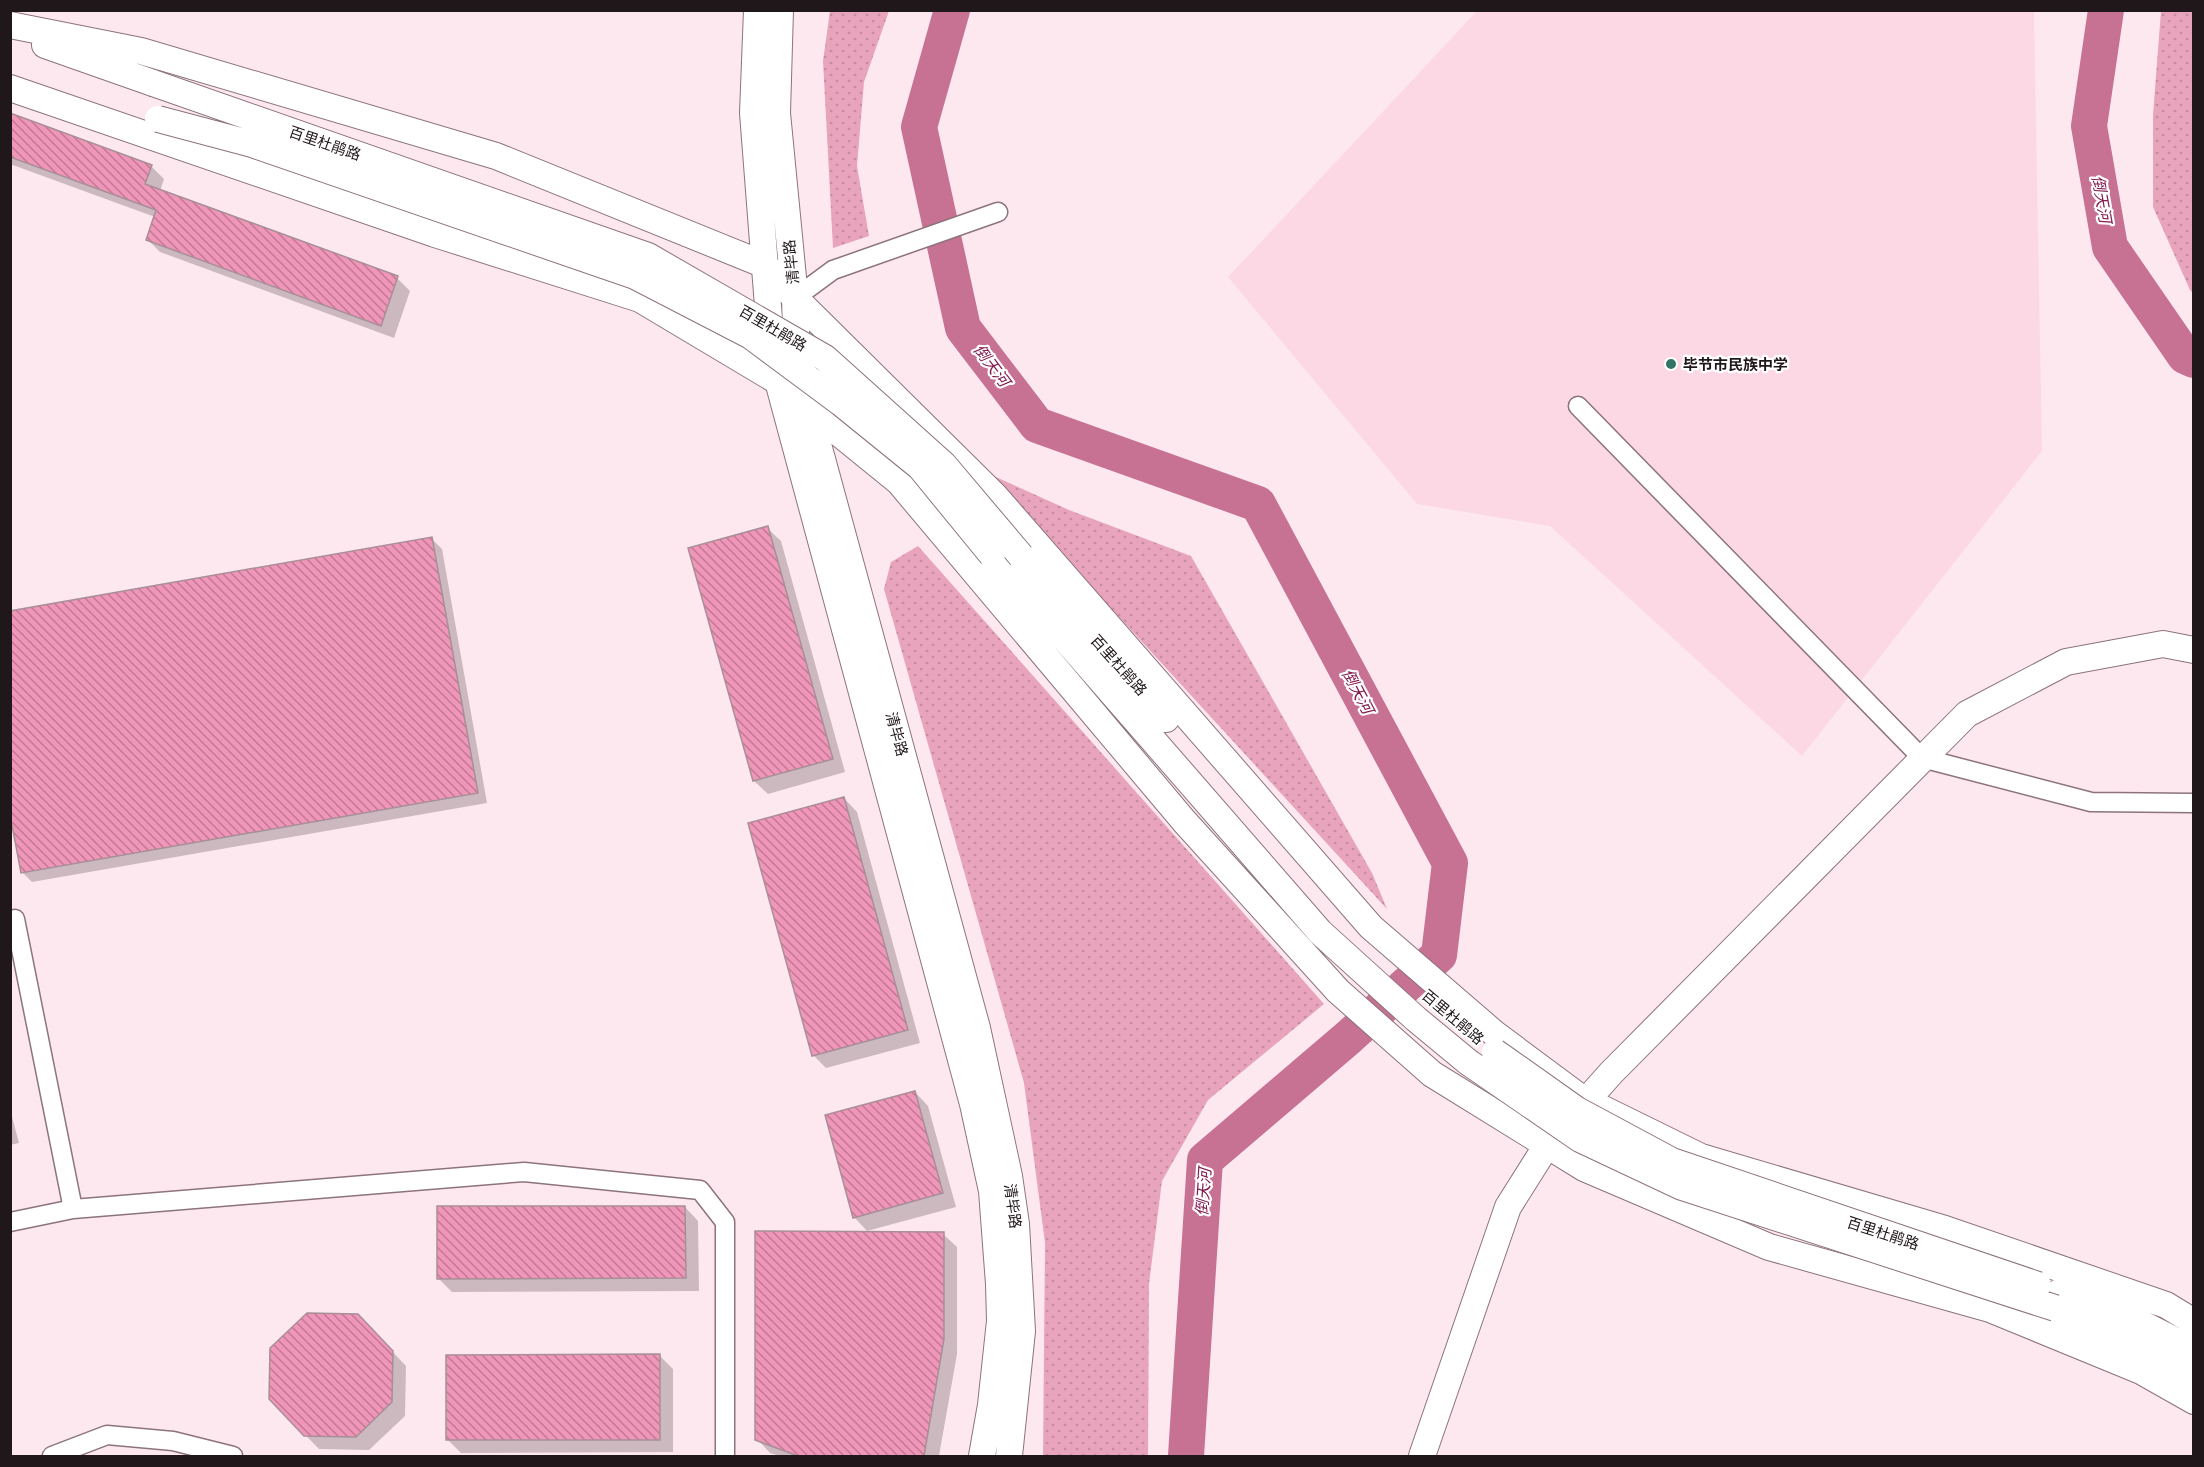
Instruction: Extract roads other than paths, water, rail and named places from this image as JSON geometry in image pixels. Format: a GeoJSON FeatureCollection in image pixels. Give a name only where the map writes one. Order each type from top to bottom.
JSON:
{"type":"FeatureCollection","features":[{"type":"Feature","properties":{"kind":"main road"},"geometry":{"type":"LineString","coordinates":[[757,10],[753,113],[772,361],[972,1104],[992,1191],[998,1253],[1000,1321],[991,1405],[982,1456]]}},
{"type":"Feature","properties":{"kind":"main road","name":"清毕路"},"geometry":{"type":"LineString","coordinates":[[780,10],[777,113],[795,298],[796,356],[977,1028],[1009,1176],[1016,1224],[1022,1331],[1009,1456]]}},
{"type":"Feature","properties":{"kind":"main road"},"geometry":{"type":"LineString","coordinates":[[10,25],[141,51],[496,156],[765,265],[795,298],[995,496],[1371,927],[1495,1035],[1581,1105],[1701,1157],[1945,1230],[2166,1305],[2193,1322]]}},
{"type":"Feature","properties":{"kind":"main road","name":"百里杜鹃路"},"geometry":{"type":"LineString","coordinates":[[10,35],[48,46],[648,256],[825,358],[944,465],[1021,556],[1345,921],[1495,1052],[1672,1161],[2057,1300],[2155,1353],[2193,1380]]}},
{"type":"Feature","properties":{"kind":"main road","name":"百里杜鹃路"},"geometry":{"type":"LineString","coordinates":[[10,80],[252,144],[635,276],[751,336],[841,403],[920,467],[992,555],[1320,932],[1416,1019],[1468,1062],[1580,1139],[1682,1187],[2057,1300],[2117,1311],[2193,1350]]}},
{"type":"Feature","properties":{"kind":"main road"},"geometry":{"type":"LineString","coordinates":[[10,88],[435,234],[640,299],[778,382],[899,482],[1184,821],[1338,991],[1426,1069],[1584,1168],[1769,1247],[1990,1309],[2141,1371],[2193,1401]]}},
{"type":"Feature","properties":{"kind":"main road"},"geometry":{"type":"LineString","coordinates":[[1422,1456],[1508,1207],[1547,1145],[1581,1105],[1967,714],[2066,662],[2163,644],[2193,650]]}},
{"type":"Feature","properties":{"kind":"street"},"geometry":{"type":"LineString","coordinates":[[795,298],[833,270],[998,212]]}},
{"type":"Feature","properties":{"kind":"street"},"geometry":{"type":"LineString","coordinates":[[1578,406],[1922,758],[2091,802],[2193,803]]}},
{"type":"Feature","properties":{"kind":"street"},"geometry":{"type":"LineString","coordinates":[[15,919],[73,1209]]}},
{"type":"Feature","properties":{"kind":"street"},"geometry":{"type":"LineString","coordinates":[[10,1222],[73,1209],[524,1172],[700,1190],[724,1222],[724,1456]]}},
{"type":"Feature","properties":{"kind":"street"},"geometry":{"type":"LineString","coordinates":[[52,1456],[107,1435],[173,1441],[233,1456]]}},
{"type":"Feature","properties":{"kind":"waterway","name":"倒天河"},"geometry":{"type":"LineString","coordinates":[[952,10],[919,127],[963,328],[1037,425],[1258,504],[1450,863],[1439,955],[1349,1037],[1205,1160],[1186,1456]]}},
{"type":"Feature","properties":{"kind":"waterway","name":"倒天河"},"geometry":{"type":"LineString","coordinates":[[2106,10],[2089,126],[2110,247],[2185,356],[2194,360]]}},
{"type":"Feature","properties":{"kind":"place","name":"毕节市民族中学"},"geometry":{"type":"Point","coordinates":[1671,364]}}]}
